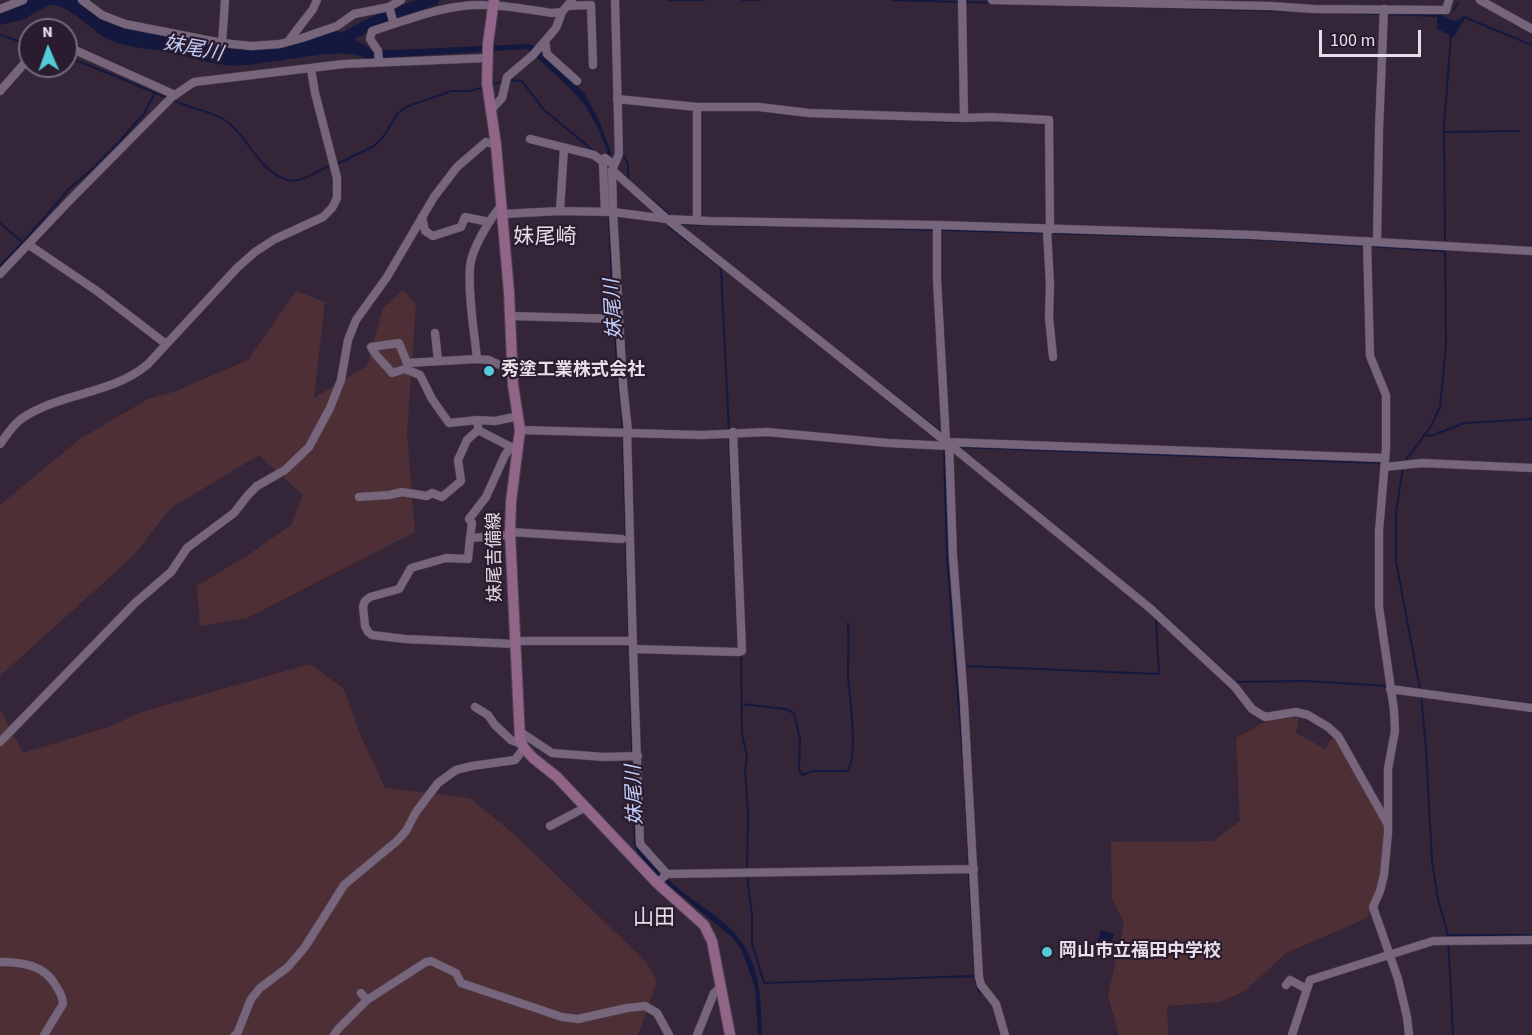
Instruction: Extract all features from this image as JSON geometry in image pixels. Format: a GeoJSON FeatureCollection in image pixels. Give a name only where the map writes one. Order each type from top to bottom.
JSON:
{"type":"FeatureCollection","features":[{"type":"Feature","properties":{"kind":"main road","name":"妹尾吉備線"},"geometry":{"type":"LineString","coordinates":[[493,3],[487,52],[487,86],[496,145],[510,316],[513,385],[520,430],[515,446],[510,533],[519,731],[522,746]]}},
{"type":"Feature","properties":{"kind":"main road"},"geometry":{"type":"LineString","coordinates":[[522,746],[662,878],[708,932],[712,941],[730,1035]]}},
{"type":"Feature","properties":{"kind":"street"},"geometry":{"type":"LineString","coordinates":[[0,9],[23,0]]}},
{"type":"Feature","properties":{"kind":"street"},"geometry":{"type":"LineString","coordinates":[[82,0],[102,15],[125,24],[222,43],[251,46],[286,42],[337,26],[360,12],[389,8],[401,0]]}},
{"type":"Feature","properties":{"kind":"street"},"geometry":{"type":"LineString","coordinates":[[222,43],[225,0]]}},
{"type":"Feature","properties":{"kind":"street"},"geometry":{"type":"LineString","coordinates":[[286,42],[300,29],[317,0]]}},
{"type":"Feature","properties":{"kind":"street"},"geometry":{"type":"LineString","coordinates":[[615,0],[619,154],[610,164],[608,212],[626,432],[631,643],[640,844],[662,878],[747,872],[970,869]]}},
{"type":"Feature","properties":{"kind":"street"},"geometry":{"type":"LineString","coordinates":[[992,0],[1384,12],[1446,10],[1449,0]]}},
{"type":"Feature","properties":{"kind":"street"},"geometry":{"type":"LineString","coordinates":[[1480,0],[1532,29]]}},
{"type":"Feature","properties":{"kind":"street"},"geometry":{"type":"LineString","coordinates":[[962,2],[964,118]]}},
{"type":"Feature","properties":{"kind":"street"},"geometry":{"type":"LineString","coordinates":[[378,57],[370,39],[370,33],[394,23],[453,7],[493,3],[552,13],[567,6],[591,5],[593,65]]}},
{"type":"Feature","properties":{"kind":"street"},"geometry":{"type":"LineString","coordinates":[[490,111],[502,98],[506,81],[556,28],[567,6]]}},
{"type":"Feature","properties":{"kind":"street"},"geometry":{"type":"LineString","coordinates":[[389,8],[394,23]]}},
{"type":"Feature","properties":{"kind":"street"},"geometry":{"type":"LineString","coordinates":[[1377,241],[1384,12]]}},
{"type":"Feature","properties":{"kind":"street"},"geometry":{"type":"LineString","coordinates":[[545,41],[546,54],[577,81]]}},
{"type":"Feature","properties":{"kind":"street"},"geometry":{"type":"LineString","coordinates":[[78,52],[172,98]]}},
{"type":"Feature","properties":{"kind":"street"},"geometry":{"type":"LineString","coordinates":[[0,274],[172,98],[194,82],[311,69],[378,57],[487,52]]}},
{"type":"Feature","properties":{"kind":"street"},"geometry":{"type":"LineString","coordinates":[[0,444],[19,421],[38,409],[136,375],[237,268],[255,252],[276,239],[323,217],[332,208],[337,198],[337,178],[311,69]]}},
{"type":"Feature","properties":{"kind":"street"},"geometry":{"type":"LineString","coordinates":[[0,91],[18,71]]}},
{"type":"Feature","properties":{"kind":"street"},"geometry":{"type":"LineString","coordinates":[[619,100],[697,108],[759,107],[808,113],[1049,120],[1049,317],[1053,357]]}},
{"type":"Feature","properties":{"kind":"street"},"geometry":{"type":"LineString","coordinates":[[697,108],[697,220]]}},
{"type":"Feature","properties":{"kind":"street"},"geometry":{"type":"LineString","coordinates":[[530,139],[594,155],[610,164],[672,219],[1150,609],[1235,687],[1251,709],[1265,717],[1296,712],[1308,714],[1328,727],[1338,736],[1387,823]]}},
{"type":"Feature","properties":{"kind":"street"},"geometry":{"type":"LineString","coordinates":[[0,741],[135,603],[171,572],[187,548],[234,513],[257,486],[285,470],[309,447],[330,408],[341,380],[351,329],[360,312],[387,277],[434,197],[457,167],[486,142],[496,145]]}},
{"type":"Feature","properties":{"kind":"street"},"geometry":{"type":"LineString","coordinates":[[560,211],[564,148]]}},
{"type":"Feature","properties":{"kind":"street"},"geometry":{"type":"LineString","coordinates":[[608,212],[610,164]]}},
{"type":"Feature","properties":{"kind":"street"},"geometry":{"type":"LineString","coordinates":[[477,359],[470,265],[489,222],[502,210],[608,212],[672,219],[1048,232],[1254,235],[1367,244],[1377,241],[1532,251]]}},
{"type":"Feature","properties":{"kind":"street"},"geometry":{"type":"LineString","coordinates":[[422,217],[425,231],[433,236],[460,227],[465,216],[489,222]]}},
{"type":"Feature","properties":{"kind":"street"},"geometry":{"type":"LineString","coordinates":[[937,228],[937,280],[964,702],[970,869],[979,977],[981,985],[996,1004],[1005,1035]]}},
{"type":"Feature","properties":{"kind":"street"},"geometry":{"type":"LineString","coordinates":[[1367,244],[1370,356],[1386,395],[1385,462],[1379,531],[1379,607],[1395,732],[1388,769],[1388,833],[1384,875],[1373,907],[1398,979],[1409,1035]]}},
{"type":"Feature","properties":{"kind":"street"},"geometry":{"type":"LineString","coordinates":[[29,245],[97,291],[166,344]]}},
{"type":"Feature","properties":{"kind":"street"},"geometry":{"type":"LineString","coordinates":[[510,316],[616,320]]}},
{"type":"Feature","properties":{"kind":"street"},"geometry":{"type":"LineString","coordinates":[[435,333],[438,360]]}},
{"type":"Feature","properties":{"kind":"street"},"geometry":{"type":"LineString","coordinates":[[512,371],[489,360],[477,359],[407,363],[399,343],[371,347],[381,363],[388,367],[392,374],[405,369],[420,375],[432,399],[449,423],[495,421],[519,416]]}},
{"type":"Feature","properties":{"kind":"street"},"geometry":{"type":"LineString","coordinates":[[359,497],[402,492],[427,496],[432,493],[442,497],[461,481],[458,460],[467,440],[478,430],[478,420]]}},
{"type":"Feature","properties":{"kind":"street"},"geometry":{"type":"LineString","coordinates":[[478,430],[515,446],[505,455],[486,497],[469,519],[471,523],[468,559],[446,558],[411,568],[399,589],[369,597],[363,606],[365,626],[372,635],[405,639],[516,643],[631,643],[740,652],[730,433]]}},
{"type":"Feature","properties":{"kind":"street"},"geometry":{"type":"LineString","coordinates":[[520,430],[702,435],[779,433],[888,443],[1532,468]]}},
{"type":"Feature","properties":{"kind":"street"},"geometry":{"type":"LineString","coordinates":[[470,538],[510,533],[622,539]]}},
{"type":"Feature","properties":{"kind":"street"},"geometry":{"type":"LineString","coordinates":[[1390,687],[1532,708]]}},
{"type":"Feature","properties":{"kind":"street"},"geometry":{"type":"LineString","coordinates":[[235,1035],[251,999],[260,988],[288,967],[305,947],[344,885],[397,842],[438,783],[456,770],[515,760],[522,746],[511,740],[488,715],[475,707]]}},
{"type":"Feature","properties":{"kind":"street"},"geometry":{"type":"LineString","coordinates":[[519,731],[552,753],[636,756]]}},
{"type":"Feature","properties":{"kind":"street"},"geometry":{"type":"LineString","coordinates":[[550,826],[586,807]]}},
{"type":"Feature","properties":{"kind":"street"},"geometry":{"type":"LineString","coordinates":[[1292,1035],[1310,980],[1422,943],[1447,940],[1532,940]]}},
{"type":"Feature","properties":{"kind":"street"},"geometry":{"type":"LineString","coordinates":[[334,1035],[367,1000],[426,962],[432,961],[456,973],[461,983],[562,1017],[578,1019],[645,1006],[657,1013],[669,1035]]}},
{"type":"Feature","properties":{"kind":"street"},"geometry":{"type":"LineString","coordinates":[[0,962],[30,965],[46,972],[52,978],[63,998],[63,1004],[44,1035]]}},
{"type":"Feature","properties":{"kind":"street"},"geometry":{"type":"LineString","coordinates":[[1286,985],[1290,980],[1307,989]]}},
{"type":"Feature","properties":{"kind":"street"},"geometry":{"type":"LineString","coordinates":[[697,1035],[714,993],[720,988]]}},
{"type":"Feature","properties":{"kind":"street"},"geometry":{"type":"LineString","coordinates":[[361,993],[367,1000]]}},
{"type":"Feature","properties":{"kind":"shaded area"},"geometry":{"type":"Polygon","coordinates":[[[403,290],[416,304],[407,433],[415,532],[247,618],[200,626],[197,586],[291,525],[303,495],[259,455],[171,508],[132,557],[0,676],[0,505],[80,439],[148,399],[176,391],[248,360],[296,291],[325,302],[314,398],[367,366],[383,308],[403,290]]]}},
{"type":"Feature","properties":{"kind":"shaded area"},"geometry":{"type":"Polygon","coordinates":[[[310,664],[344,689],[360,734],[385,788],[470,798],[515,835],[646,962],[657,981],[638,1035],[0,1035],[0,709],[23,753],[108,727],[142,712],[310,664]]]}},
{"type":"Feature","properties":{"kind":"shaded area"},"geometry":{"type":"Polygon","coordinates":[[[1299,717],[1296,733],[1325,749],[1333,736],[1385,823],[1380,883],[1367,918],[1286,953],[1245,991],[1220,1002],[1167,1006],[1168,1035],[1119,1035],[1108,995],[1124,923],[1112,899],[1111,842],[1214,841],[1240,821],[1236,738],[1267,721],[1299,717]]]}},
{"type":"Feature","properties":{"kind":"water","name":"妹尾川"},"geometry":{"type":"Polygon","coordinates":[[[27,0],[78,0],[105,19],[254,48],[335,30],[372,51],[528,44],[536,47],[584,93],[599,120],[611,152],[625,404],[639,845],[667,879],[725,924],[742,943],[753,964],[758,984],[762,1035],[758,1035],[755,987],[741,949],[731,936],[663,881],[638,854],[634,845],[621,411],[612,309],[607,150],[584,104],[528,49],[366,59],[340,53],[257,64],[225,65],[111,41],[78,16],[56,5],[49,5],[26,18],[18,18],[18,21],[0,25],[0,11],[27,0]]]}},
{"type":"Feature","properties":{"kind":"water"},"geometry":{"type":"Polygon","coordinates":[[[1437,13],[1455,21],[1463,16],[1466,17],[1454,37],[1437,29],[1437,13]]]}},
{"type":"Feature","properties":{"kind":"water"},"geometry":{"type":"Polygon","coordinates":[[[1101,930],[1114,934],[1106,959],[1093,955],[1101,930]]]}},
{"type":"Feature","properties":{"kind":"waterway"},"geometry":{"type":"LineString","coordinates":[[335,43],[372,23],[433,0]]}},
{"type":"Feature","properties":{"kind":"waterway"},"geometry":{"type":"LineString","coordinates":[[669,0],[705,0]]}},
{"type":"Feature","properties":{"kind":"waterway"},"geometry":{"type":"LineString","coordinates":[[742,0],[760,0]]}},
{"type":"Feature","properties":{"kind":"waterway"},"geometry":{"type":"LineString","coordinates":[[892,0],[1288,11]]}},
{"type":"Feature","properties":{"kind":"waterway"},"geometry":{"type":"LineString","coordinates":[[1453,11],[1458,3]]}},
{"type":"Feature","properties":{"kind":"waterway"},"geometry":{"type":"LineString","coordinates":[[1354,13],[1381,14]]}},
{"type":"Feature","properties":{"kind":"waterway"},"geometry":{"type":"LineString","coordinates":[[1387,14],[1438,16]]}},
{"type":"Feature","properties":{"kind":"waterway"},"geometry":{"type":"LineString","coordinates":[[1464,17],[1532,45]]}},
{"type":"Feature","properties":{"kind":"waterway"},"geometry":{"type":"LineString","coordinates":[[0,35],[18,41]]}},
{"type":"Feature","properties":{"kind":"waterway"},"geometry":{"type":"LineString","coordinates":[[1405,461],[1430,428],[1440,407],[1446,346],[1444,126],[1451,35]]}},
{"type":"Feature","properties":{"kind":"waterway"},"geometry":{"type":"LineString","coordinates":[[78,61],[219,117],[232,125],[266,167],[284,179],[290,181],[302,179],[331,165]]}},
{"type":"Feature","properties":{"kind":"waterway"},"geometry":{"type":"LineString","coordinates":[[490,85],[510,80],[522,81],[543,109],[595,152]]}},
{"type":"Feature","properties":{"kind":"waterway"},"geometry":{"type":"LineString","coordinates":[[337,164],[374,146],[383,137],[398,113],[408,106],[452,91],[469,91],[485,87]]}},
{"type":"Feature","properties":{"kind":"waterway"},"geometry":{"type":"LineString","coordinates":[[0,266],[69,189],[119,142],[143,115],[155,93]]}},
{"type":"Feature","properties":{"kind":"waterway"},"geometry":{"type":"LineString","coordinates":[[932,121],[965,122]]}},
{"type":"Feature","properties":{"kind":"waterway"},"geometry":{"type":"LineString","coordinates":[[1444,132],[1519,131]]}},
{"type":"Feature","properties":{"kind":"waterway"},"geometry":{"type":"LineString","coordinates":[[622,138],[623,155],[628,163],[628,179]]}},
{"type":"Feature","properties":{"kind":"waterway"},"geometry":{"type":"LineString","coordinates":[[634,185],[671,216]]}},
{"type":"Feature","properties":{"kind":"waterway"},"geometry":{"type":"LineString","coordinates":[[0,223],[22,242]]}},
{"type":"Feature","properties":{"kind":"waterway"},"geometry":{"type":"LineString","coordinates":[[680,224],[761,226]]}},
{"type":"Feature","properties":{"kind":"waterway"},"geometry":{"type":"LineString","coordinates":[[668,226],[719,266],[721,270],[729,431]]}},
{"type":"Feature","properties":{"kind":"waterway"},"geometry":{"type":"LineString","coordinates":[[842,227],[935,230]]}},
{"type":"Feature","properties":{"kind":"waterway"},"geometry":{"type":"LineString","coordinates":[[941,230],[1251,239],[1364,246]]}},
{"type":"Feature","properties":{"kind":"waterway"},"geometry":{"type":"LineString","coordinates":[[1369,246],[1444,251]]}},
{"type":"Feature","properties":{"kind":"waterway"},"geometry":{"type":"LineString","coordinates":[[867,374],[942,433]]}},
{"type":"Feature","properties":{"kind":"waterway"},"geometry":{"type":"LineString","coordinates":[[1424,435],[1431,436],[1464,423],[1532,419]]}},
{"type":"Feature","properties":{"kind":"waterway"},"geometry":{"type":"LineString","coordinates":[[729,437],[735,566]]}},
{"type":"Feature","properties":{"kind":"waterway"},"geometry":{"type":"LineString","coordinates":[[958,447],[1381,463],[1405,461]]}},
{"type":"Feature","properties":{"kind":"waterway"},"geometry":{"type":"LineString","coordinates":[[944,450],[947,559],[964,770],[969,866]]}},
{"type":"Feature","properties":{"kind":"waterway"},"geometry":{"type":"LineString","coordinates":[[962,450],[1143,598]]}},
{"type":"Feature","properties":{"kind":"waterway"},"geometry":{"type":"LineString","coordinates":[[1403,467],[1396,512],[1396,561],[1420,689]]}},
{"type":"Feature","properties":{"kind":"waterway"},"geometry":{"type":"LineString","coordinates":[[1157,609],[1235,682],[1304,681],[1389,686]]}},
{"type":"Feature","properties":{"kind":"waterway"},"geometry":{"type":"LineString","coordinates":[[966,666],[1159,674],[1156,620]]}},
{"type":"Feature","properties":{"kind":"waterway"},"geometry":{"type":"LineString","coordinates":[[742,704],[785,709],[794,713],[800,739],[799,770],[802,775],[813,771],[847,771],[851,764],[853,739],[848,675],[848,623]]}},
{"type":"Feature","properties":{"kind":"waterway"},"geometry":{"type":"LineString","coordinates":[[741,652],[742,734],[747,757],[745,770],[748,814],[747,875],[752,916],[752,943],[764,983],[975,976]]}},
{"type":"Feature","properties":{"kind":"waterway"},"geometry":{"type":"LineString","coordinates":[[1410,688],[1532,704]]}},
{"type":"Feature","properties":{"kind":"waterway"},"geometry":{"type":"LineString","coordinates":[[1421,695],[1432,862],[1438,899],[1448,935],[1453,1035]]}},
{"type":"Feature","properties":{"kind":"waterway"},"geometry":{"type":"LineString","coordinates":[[969,872],[975,976],[978,990],[982,994]]}},
{"type":"Feature","properties":{"kind":"waterway"},"geometry":{"type":"LineString","coordinates":[[1448,935],[1532,935]]}},
{"type":"Feature","properties":{"kind":"place","name":"秀塗工業株式会社"},"geometry":{"type":"Point","coordinates":[489,371]}},
{"type":"Feature","properties":{"kind":"place","name":"岡山市立福田中学校"},"geometry":{"type":"Point","coordinates":[1047,952]}},
{"type":"Feature","properties":{"kind":"district","name":"妹尾崎"},"geometry":{"type":"Point","coordinates":[545,238]}},
{"type":"Feature","properties":{"kind":"district","name":"山田"},"geometry":{"type":"Point","coordinates":[654,919]}}]}
